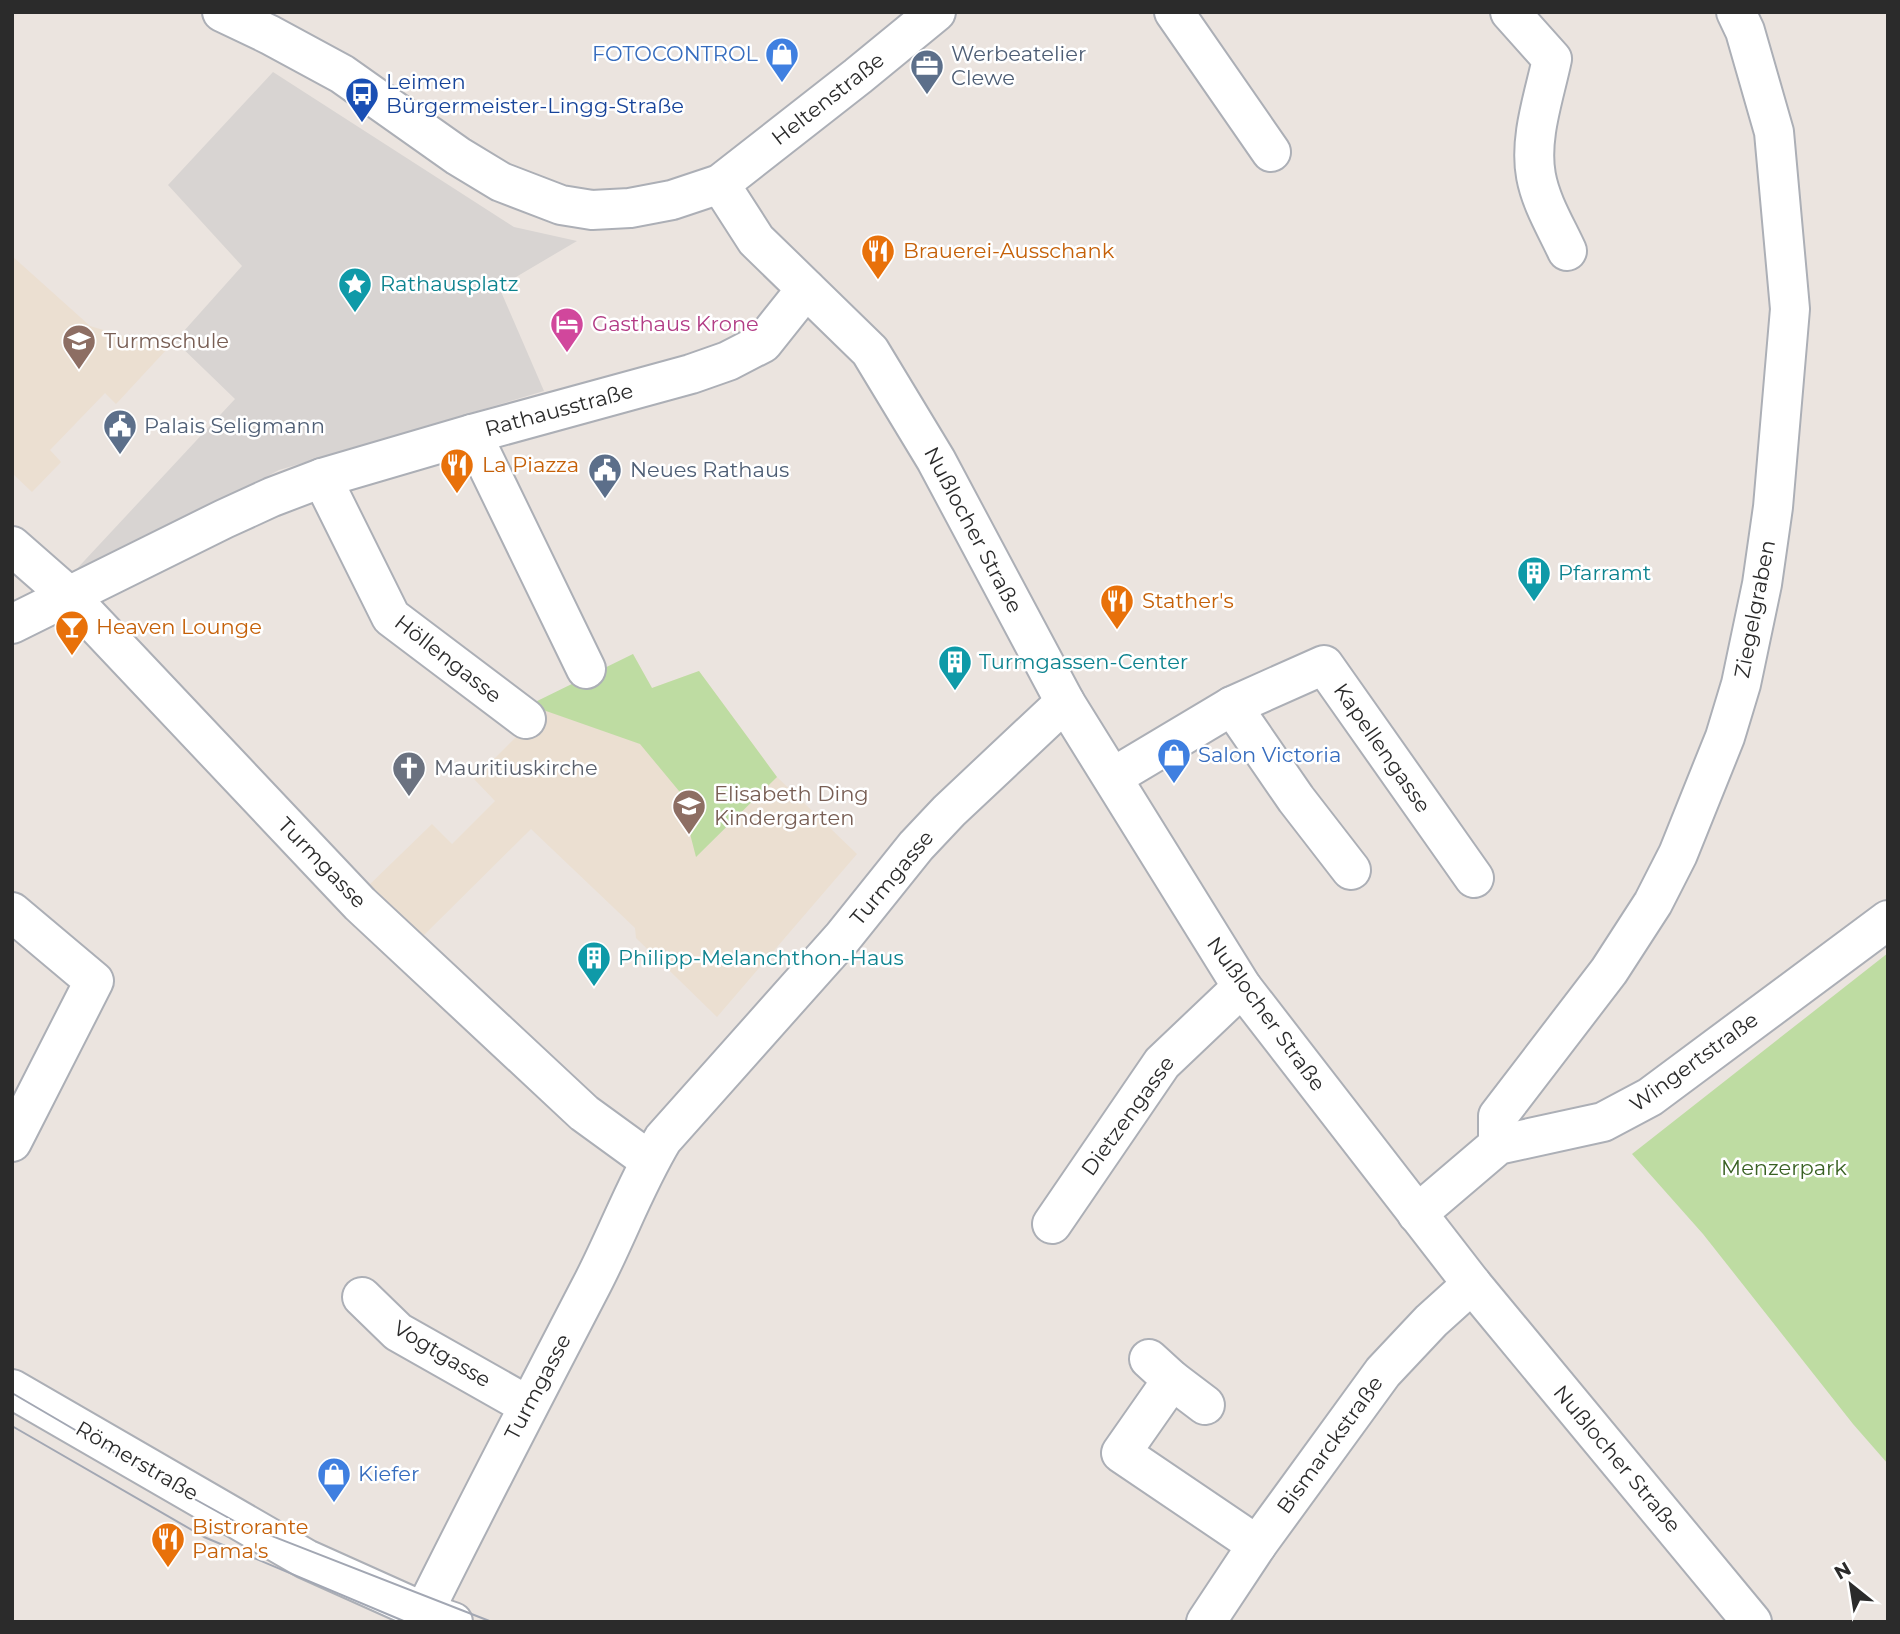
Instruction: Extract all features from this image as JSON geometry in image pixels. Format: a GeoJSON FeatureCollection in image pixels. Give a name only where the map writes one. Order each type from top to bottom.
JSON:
{"type":"FeatureCollection","features":[{"type":"Feature","properties":{"kind":"street","name":"Heltenstraße"},"geometry":{"type":"LineString","coordinates":[[222,12],[270,34],[342,74],[458,156],[501,182],[561,205],[592,210],[630,208],[671,200],[720,184],[936,12]]}},
{"type":"Feature","properties":{"kind":"street"},"geometry":{"type":"LineString","coordinates":[[1174,12],[1271,152]]}},
{"type":"Feature","properties":{"kind":"street"},"geometry":{"type":"LineString","coordinates":[[1510,12],[1552,59],[1534,146],[1536,177],[1543,201],[1567,251]]}},
{"type":"Feature","properties":{"kind":"street","name":"Ziegelgraben"},"geometry":{"type":"LineString","coordinates":[[1498,1145],[1499,1116],[1609,971],[1653,903],[1678,854],[1725,737],[1741,684],[1762,584],[1773,507],[1790,309],[1774,132],[1745,31],[1736,12]]}},
{"type":"Feature","properties":{"kind":"street"},"geometry":{"type":"LineString","coordinates":[[720,184],[756,240],[806,289]]}},
{"type":"Feature","properties":{"kind":"street","name":"Rathausstraße"},"geometry":{"type":"LineString","coordinates":[[12,624],[223,519],[322,478],[691,374],[746,354],[763,342],[806,289]]}},
{"type":"Feature","properties":{"kind":"street","name":"Nußlocher Straße"},"geometry":{"type":"LineString","coordinates":[[806,289],[870,351],[936,460],[1065,702],[1242,987],[1472,1284],[1752,1622]]}},
{"type":"Feature","properties":{"kind":"street"},"geometry":{"type":"LineString","coordinates":[[472,434],[586,668]]}},
{"type":"Feature","properties":{"kind":"street","name":"Höllengasse"},"geometry":{"type":"LineString","coordinates":[[322,478],[391,617],[526,719]]}},
{"type":"Feature","properties":{"kind":"street","name":"Turmgasse"},"geometry":{"type":"LineString","coordinates":[[12,547],[69,596],[360,904],[584,1113],[650,1161]]}},
{"type":"Feature","properties":{"kind":"street","name":"Kapellengasse"},"geometry":{"type":"LineString","coordinates":[[1113,777],[1232,706],[1324,665],[1474,878]]}},
{"type":"Feature","properties":{"kind":"street","name":"Turmgasse"},"geometry":{"type":"LineString","coordinates":[[438,1617],[527,1405],[592,1285],[663,1139],[843,937],[916,846],[968,792],[1065,702]]}},
{"type":"Feature","properties":{"kind":"street"},"geometry":{"type":"LineString","coordinates":[[1232,706],[1296,799],[1351,870]]}},
{"type":"Feature","properties":{"kind":"street"},"geometry":{"type":"LineString","coordinates":[[12,912],[93,981],[12,1142]]}},
{"type":"Feature","properties":{"kind":"street","name":"Wingertstraße"},"geometry":{"type":"LineString","coordinates":[[1417,1214],[1498,1145],[1579,1129],[1623,1114],[1650,1097],[1888,920]]}},
{"type":"Feature","properties":{"kind":"street","name":"Dietzengasse"},"geometry":{"type":"LineString","coordinates":[[1052,1224],[1162,1063],[1242,987]]}},
{"type":"Feature","properties":{"kind":"street","name":"Bismarckstraße"},"geometry":{"type":"LineString","coordinates":[[1206,1622],[1257,1545],[1383,1372],[1431,1321],[1472,1284]]}},
{"type":"Feature","properties":{"kind":"street","name":"Vogtgasse"},"geometry":{"type":"LineString","coordinates":[[362,1297],[398,1332],[527,1405]]}},
{"type":"Feature","properties":{"kind":"street"},"geometry":{"type":"LineString","coordinates":[[1205,1405],[1161,1369],[1121,1453],[1257,1545]]}},
{"type":"Feature","properties":{"kind":"street","name":"Römerstraße"},"geometry":{"type":"LineString","coordinates":[[12,1389],[306,1559],[438,1617]]}},
{"type":"Feature","properties":{"kind":"shaded area","name":"Rathausplatz"},"geometry":{"type":"Polygon","coordinates":[[[273,72],[514,227],[577,241],[499,287],[544,391],[279,470],[83,575],[72,574],[235,399],[175,341],[242,266],[168,185],[273,72]]]}},
{"type":"Feature","properties":{"kind":"shaded area","name":"Turmschule"},"geometry":{"type":"Polygon","coordinates":[[[12,256],[90,326],[167,349],[116,404],[105,393],[50,450],[61,462],[32,492],[12,473],[12,256]]]}},
{"type":"Feature","properties":{"kind":"shaded area","name":"Elisabeth Ding Kindergarten"},"geometry":{"type":"Polygon","coordinates":[[[633,654],[652,688],[699,671],[777,777],[857,854],[717,1017],[636,938],[635,928],[531,829],[418,941],[365,889],[432,824],[452,844],[495,801],[474,779],[521,732],[526,719],[633,654]]]}},
{"type":"Feature","properties":{"kind":"green space"},"geometry":{"type":"Polygon","coordinates":[[[633,654],[652,688],[699,671],[777,777],[696,857],[679,791],[640,744],[529,705],[633,654]]]}},
{"type":"Feature","properties":{"kind":"green space","name":"Menzerpark"},"geometry":{"type":"Polygon","coordinates":[[[1888,953],[1888,1464],[1853,1424],[1703,1234],[1632,1154],[1888,953]]]}},
{"type":"Feature","properties":{"kind":"tram line"},"geometry":{"type":"LineString","coordinates":[[12,1393],[236,1522],[492,1622]]}},
{"type":"Feature","properties":{"kind":"tram line"},"geometry":{"type":"LineString","coordinates":[[12,1426],[204,1537],[406,1622]]}},
{"type":"Feature","properties":{"kind":"place","name":"FOTOCONTROL"},"geometry":{"type":"Point","coordinates":[782,84]}},
{"type":"Feature","properties":{"kind":"place","name":"Werbeatelier Clewe"},"geometry":{"type":"Point","coordinates":[927,96]}},
{"type":"Feature","properties":{"kind":"place","name":"Leimen Bürgermeister-Lingg-Straße"},"geometry":{"type":"Point","coordinates":[362,124]}},
{"type":"Feature","properties":{"kind":"place","name":"Brauerei-Ausschank"},"geometry":{"type":"Point","coordinates":[878,281]}},
{"type":"Feature","properties":{"kind":"place","name":"Rathausplatz"},"geometry":{"type":"Point","coordinates":[355,314]}},
{"type":"Feature","properties":{"kind":"place","name":"Gasthaus Krone"},"geometry":{"type":"Point","coordinates":[567,354]}},
{"type":"Feature","properties":{"kind":"place","name":"Turmschule"},"geometry":{"type":"Point","coordinates":[79,371]}},
{"type":"Feature","properties":{"kind":"place","name":"Palais Seligmann"},"geometry":{"type":"Point","coordinates":[120,456]}},
{"type":"Feature","properties":{"kind":"place","name":"La Piazza"},"geometry":{"type":"Point","coordinates":[457,495]}},
{"type":"Feature","properties":{"kind":"place","name":"Neues Rathaus"},"geometry":{"type":"Point","coordinates":[605,500]}},
{"type":"Feature","properties":{"kind":"place","name":"Pfarramt"},"geometry":{"type":"Point","coordinates":[1534,603]}},
{"type":"Feature","properties":{"kind":"place","name":"Stather's"},"geometry":{"type":"Point","coordinates":[1117,631]}},
{"type":"Feature","properties":{"kind":"place","name":"Heaven Lounge"},"geometry":{"type":"Point","coordinates":[72,657]}},
{"type":"Feature","properties":{"kind":"place","name":"Turmgassen-Center"},"geometry":{"type":"Point","coordinates":[955,692]}},
{"type":"Feature","properties":{"kind":"place","name":"Salon Victoria"},"geometry":{"type":"Point","coordinates":[1174,785]}},
{"type":"Feature","properties":{"kind":"place","name":"Mauritiuskirche"},"geometry":{"type":"Point","coordinates":[409,798]}},
{"type":"Feature","properties":{"kind":"place","name":"Elisabeth Ding Kindergarten"},"geometry":{"type":"Point","coordinates":[689,836]}},
{"type":"Feature","properties":{"kind":"place","name":"Philipp-Melanchthon-Haus"},"geometry":{"type":"Point","coordinates":[594,988]}},
{"type":"Feature","properties":{"kind":"place","name":"Kiefer"},"geometry":{"type":"Point","coordinates":[334,1504]}},
{"type":"Feature","properties":{"kind":"place","name":"Bistrorante Pama's"},"geometry":{"type":"Point","coordinates":[168,1569]}}]}
